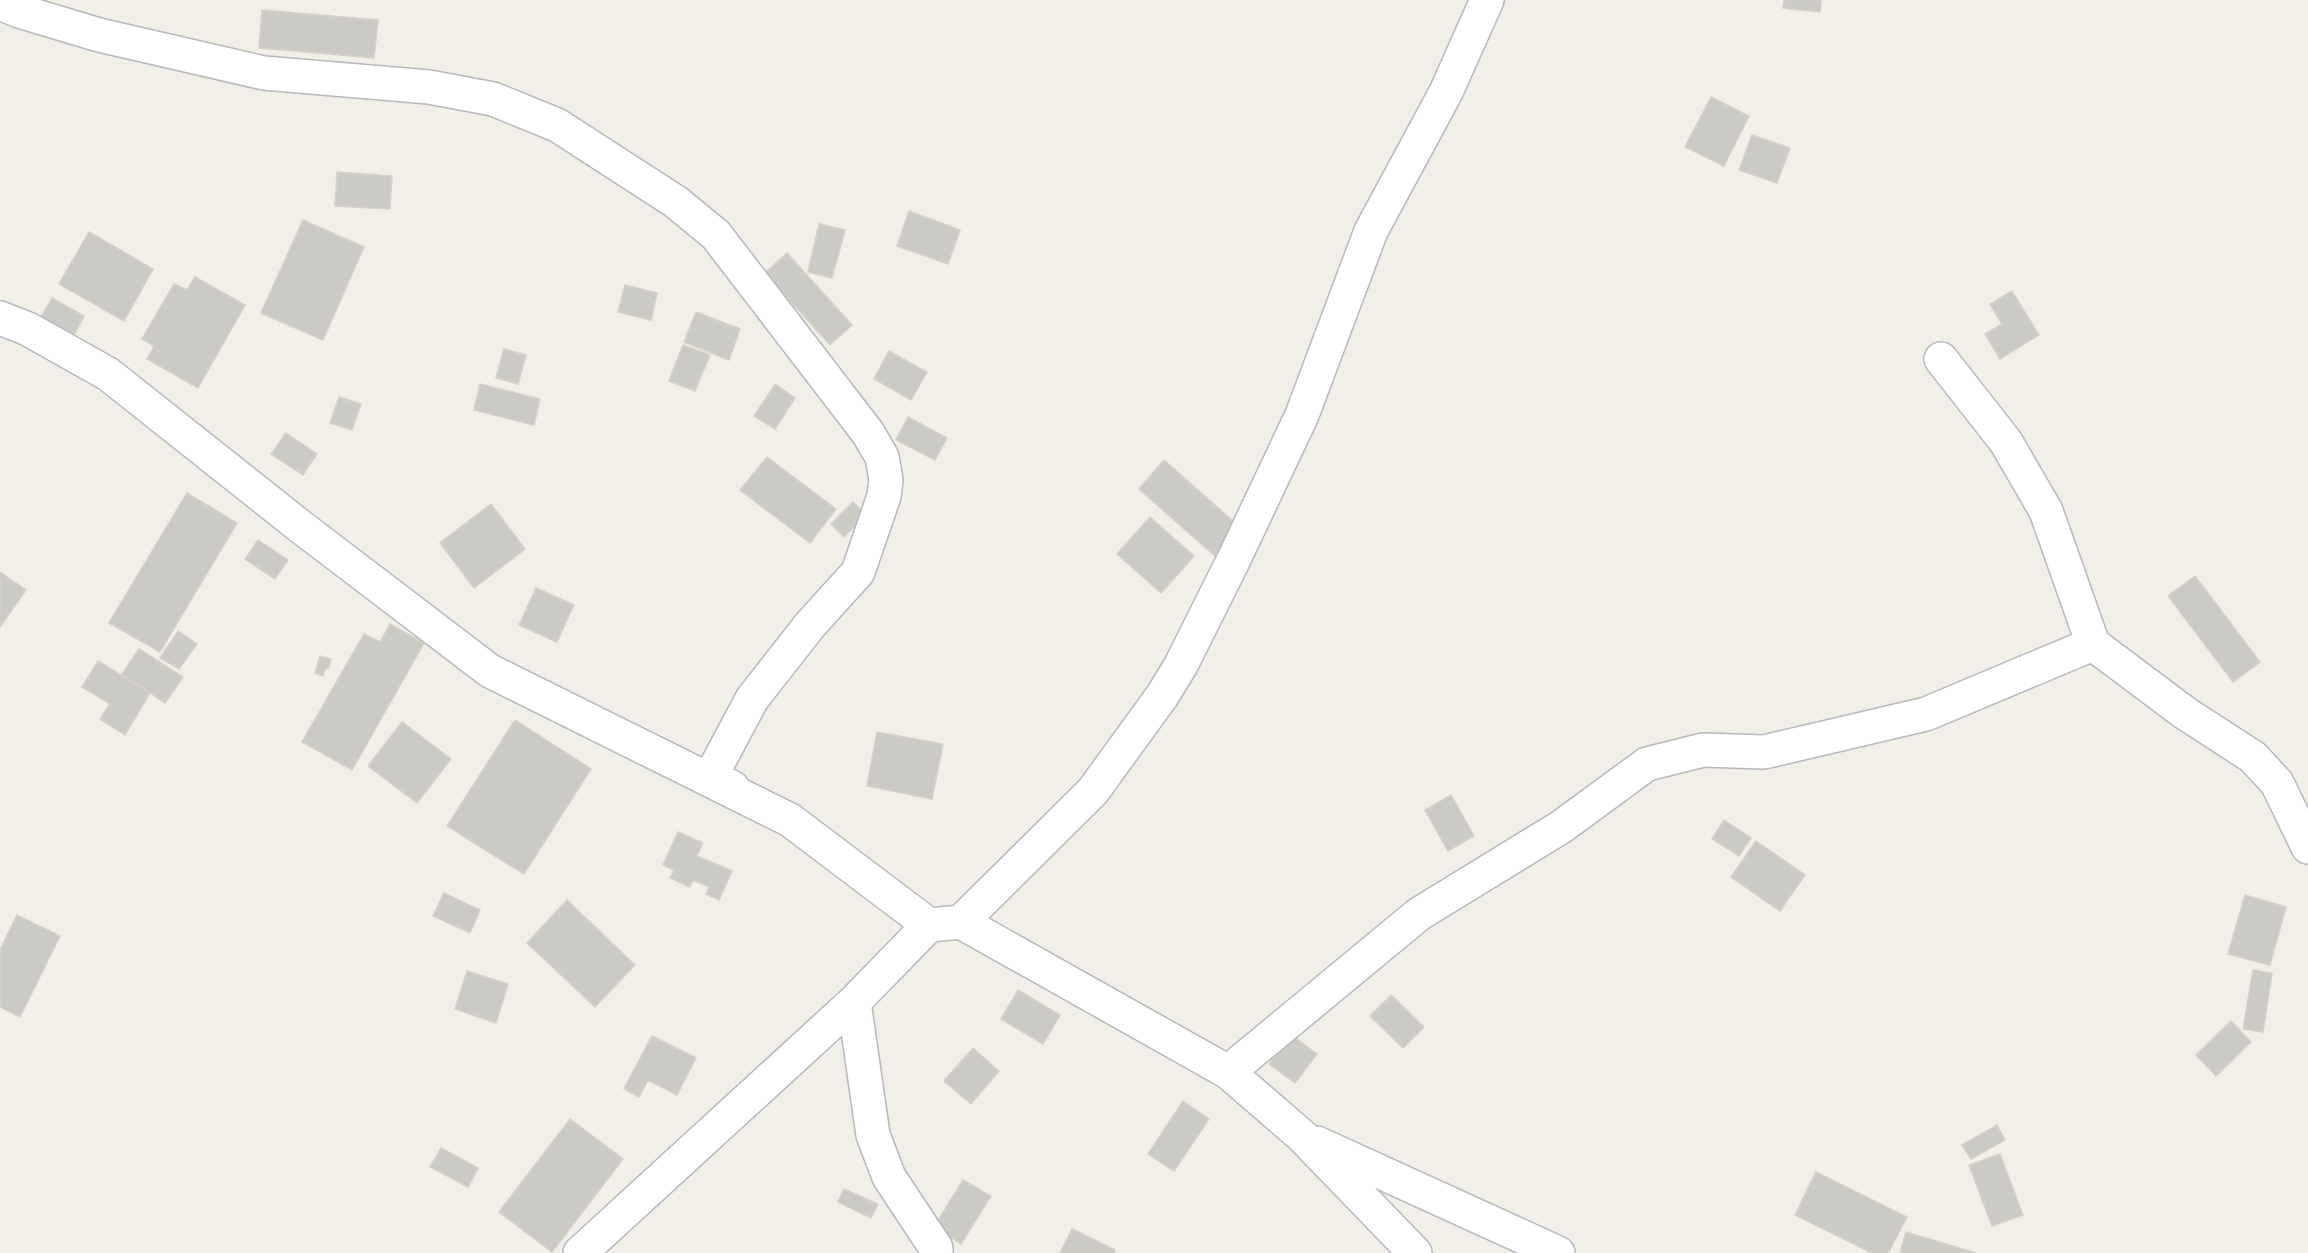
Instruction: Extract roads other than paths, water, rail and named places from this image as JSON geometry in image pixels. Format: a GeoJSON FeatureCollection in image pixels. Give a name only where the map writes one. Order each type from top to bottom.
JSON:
{"type":"FeatureCollection","features":[{"type":"Feature","properties":{"kind":"street"},"geometry":{"type":"LineString","coordinates":[[580,1253],[854,1002],[1093,791],[1162,696],[1181,665],[1234,559],[1302,415],[1371,231],[1446,92],[1487,0]]}},
{"type":"Feature","properties":{"kind":"street"},"geometry":{"type":"LineString","coordinates":[[0,3],[99,35],[264,73],[429,87],[494,99],[557,125],[676,202],[716,235],[868,433],[882,457],[886,480],[884,496],[858,572],[810,625],[752,699],[711,776],[790,820],[945,924],[1227,1072],[1302,1136],[1415,1253]]}},
{"type":"Feature","properties":{"kind":"street"},"geometry":{"type":"LineString","coordinates":[[0,318],[27,329],[108,374],[301,527],[490,670],[790,820]]}},
{"type":"Feature","properties":{"kind":"street"},"geometry":{"type":"LineString","coordinates":[[1941,360],[2006,442],[2046,511],[2093,644],[2185,713],[2253,757],[2277,783],[2308,847]]}},
{"type":"Feature","properties":{"kind":"street"},"geometry":{"type":"LineString","coordinates":[[1227,1072],[1419,914],[1561,827],[1647,764],[1703,750],[1764,752],[1926,714],[2093,644]]}},
{"type":"Feature","properties":{"kind":"street"},"geometry":{"type":"LineString","coordinates":[[854,1002],[873,1135],[889,1176],[936,1248],[936,1253]]}},
{"type":"Feature","properties":{"kind":"street"},"geometry":{"type":"LineString","coordinates":[[1302,1136],[1558,1253]]}}]}
